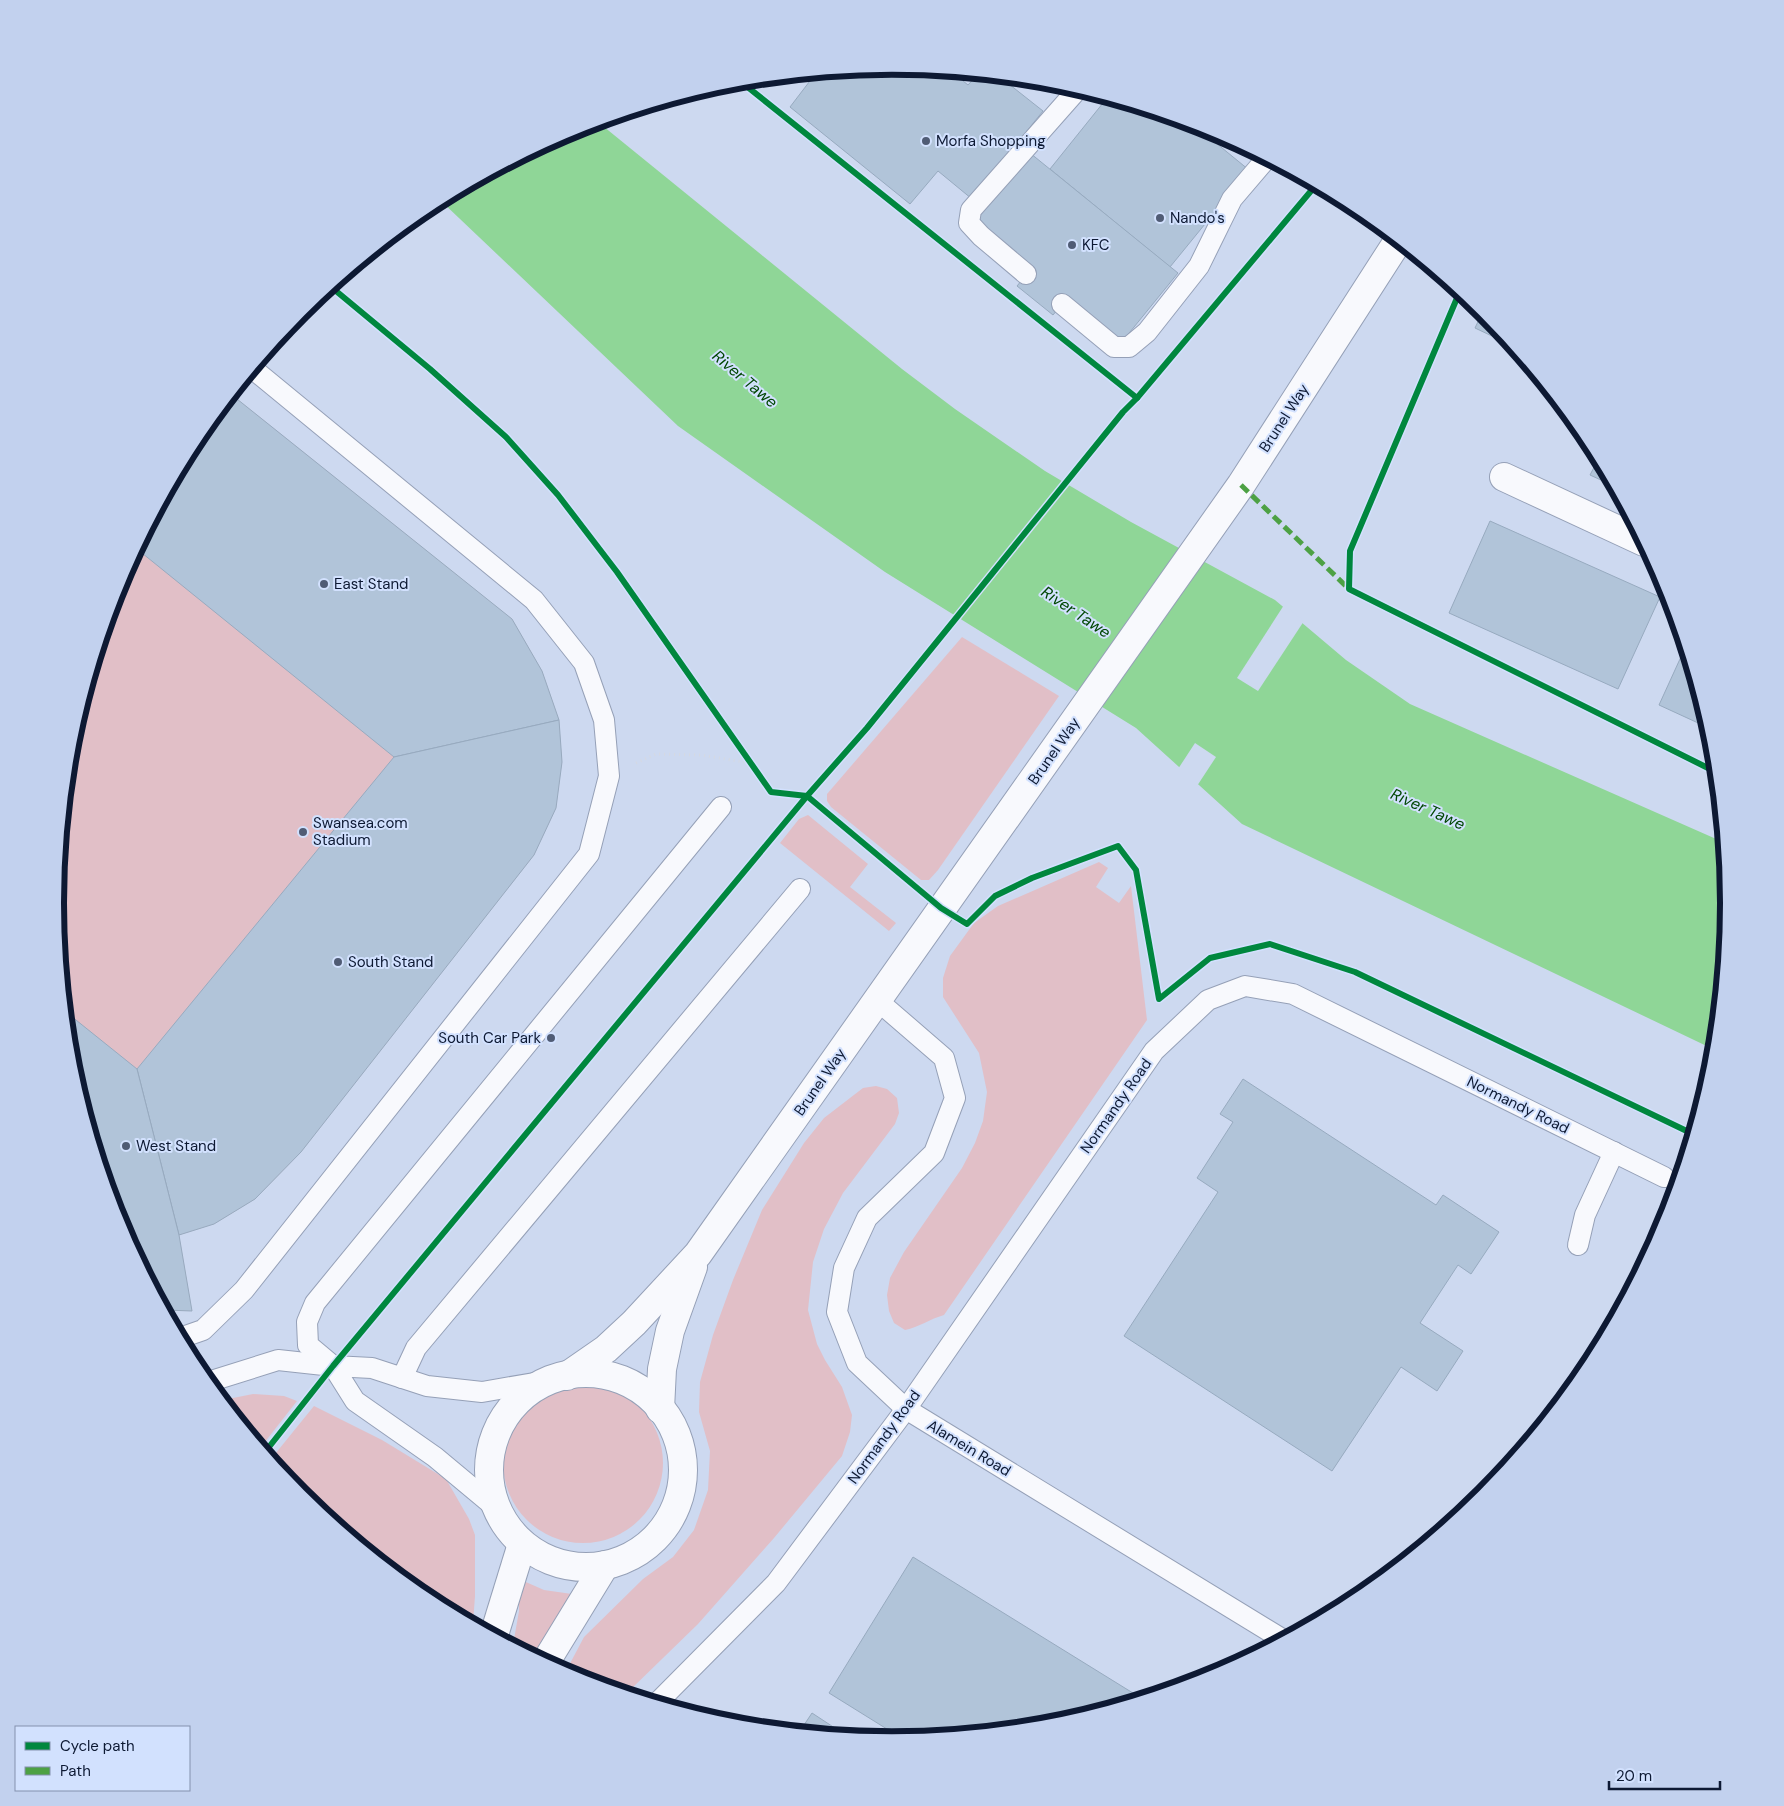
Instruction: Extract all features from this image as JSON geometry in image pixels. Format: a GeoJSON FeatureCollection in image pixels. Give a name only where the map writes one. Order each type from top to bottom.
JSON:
{"type":"FeatureCollection","features":[{"type":"Feature","properties":{"kind":"street","name":"Brunel Way"},"geometry":{"type":"LineString","coordinates":[[556,1378],[580,1373],[612,1376],[635,1386],[654,1400],[674,1428],[683,1461],[679,1500],[672,1517],[652,1542],[623,1560],[582,1568],[542,1558],[522,1544],[506,1526],[495,1508],[490,1487],[488,1470],[494,1438],[500,1423],[521,1397],[606,1349],[634,1323],[698,1254],[1241,485],[1395,245]]}},
{"type":"Feature","properties":{"kind":"street"},"geometry":{"type":"LineString","coordinates":[[1504,476],[1635,538]]}},
{"type":"Feature","properties":{"kind":"street","name":"Brunel Way"},"geometry":{"type":"LineString","coordinates":[[660,1409],[662,1369],[670,1330],[698,1254]]}},
{"type":"Feature","properties":{"kind":"street"},"geometry":{"type":"LineString","coordinates":[[496,1630],[522,1544]]}},
{"type":"Feature","properties":{"kind":"street"},"geometry":{"type":"LineString","coordinates":[[549,1657],[605,1565]]}},
{"type":"Feature","properties":{"kind":"lane"},"geometry":{"type":"LineString","coordinates":[[1026,274],[981,236],[969,223],[971,210],[1072,95]]}},
{"type":"Feature","properties":{"kind":"lane"},"geometry":{"type":"LineString","coordinates":[[1062,304],[1114,348],[1129,347],[1147,332],[1199,266],[1232,199],[1263,163]]}},
{"type":"Feature","properties":{"kind":"lane"},"geometry":{"type":"LineString","coordinates":[[186,1336],[203,1330],[244,1290],[589,854],[609,776],[604,720],[584,663],[534,600],[257,372]]}},
{"type":"Feature","properties":{"kind":"lane"},"geometry":{"type":"LineString","coordinates":[[495,1508],[435,1457],[355,1402],[333,1366],[308,1345],[307,1322],[315,1303],[721,807]]}},
{"type":"Feature","properties":{"kind":"lane"},"geometry":{"type":"LineString","coordinates":[[402,1378],[416,1348],[800,889]]}},
{"type":"Feature","properties":{"kind":"lane","name":"Normandy Road"},"geometry":{"type":"LineString","coordinates":[[662,1698],[776,1583],[906,1409],[1154,1051],[1208,1000],[1245,986],[1293,994],[1664,1177]]}},
{"type":"Feature","properties":{"kind":"lane","name":"Alamein Road"},"geometry":{"type":"LineString","coordinates":[[878,1001],[944,1058],[954,1098],[934,1153],[867,1218],[844,1268],[837,1312],[857,1363],[906,1409],[1277,1636]]}},
{"type":"Feature","properties":{"kind":"lane"},"geometry":{"type":"LineString","coordinates":[[1578,1245],[1585,1215],[1614,1152]]}},
{"type":"Feature","properties":{"kind":"lane"},"geometry":{"type":"LineString","coordinates":[[215,1380],[278,1360],[372,1368],[427,1386],[482,1392],[556,1378]]}},
{"type":"Feature","properties":{"kind":"path"},"geometry":{"type":"LineString","coordinates":[[609,776],[656,754],[701,755],[750,763]]}},
{"type":"Feature","properties":{"kind":"path"},"geometry":{"type":"LineString","coordinates":[[745,755],[756,770]]}},
{"type":"Feature","properties":{"kind":"shaded area","name":"Swansea.com Stadium"},"geometry":{"type":"Polygon","coordinates":[[[236,398],[512,619],[542,671],[559,720],[562,762],[556,808],[534,855],[301,1152],[255,1199],[214,1224],[179,1235],[192,1311],[171,1310],[149,1269],[127,1220],[108,1169],[92,1117],[80,1065],[71,1011],[64,903],[66,849],[71,795],[80,741],[92,689],[108,637],[127,586],[149,537],[175,489],[203,443],[236,398]]]}},
{"type":"Feature","properties":{"kind":"shaded area"},"geometry":{"type":"Polygon","coordinates":[[[962,637],[1059,696],[938,870],[929,880],[921,880],[831,807],[827,801],[827,794],[962,637]]]}},
{"type":"Feature","properties":{"kind":"shaded area"},"geometry":{"type":"Polygon","coordinates":[[[808,815],[868,864],[850,887],[896,923],[889,931],[780,843],[799,819],[808,815]]]}},
{"type":"Feature","properties":{"kind":"shaded area"},"geometry":{"type":"Polygon","coordinates":[[[1099,862],[1108,868],[1096,887],[1119,903],[1131,886],[1147,1020],[944,1315],[905,1330],[894,1323],[889,1311],[887,1295],[890,1278],[904,1252],[962,1168],[975,1143],[983,1121],[987,1092],[979,1053],[943,997],[943,978],[950,956],[974,923],[998,906],[1099,862]]]}},
{"type":"Feature","properties":{"kind":"shaded area"},"geometry":{"type":"Polygon","coordinates":[[[876,1086],[887,1089],[897,1098],[899,1113],[895,1124],[843,1193],[824,1229],[813,1262],[808,1310],[817,1344],[842,1387],[852,1415],[850,1432],[842,1456],[774,1538],[698,1624],[631,1689],[569,1665],[584,1637],[643,1579],[673,1557],[694,1530],[708,1490],[710,1451],[699,1412],[700,1382],[713,1335],[733,1280],[762,1210],[804,1143],[824,1118],[863,1088],[876,1086]]]}},
{"type":"Feature","properties":{"kind":"shaded area"},"geometry":{"type":"Polygon","coordinates":[[[575,1383],[591,1383],[621,1392],[640,1406],[657,1432],[662,1447],[662,1479],[657,1494],[640,1520],[621,1534],[606,1540],[591,1543],[575,1543],[545,1534],[521,1514],[512,1501],[506,1486],[503,1471],[503,1455],[512,1425],[532,1401],[545,1392],[560,1386],[575,1383]]]}},
{"type":"Feature","properties":{"kind":"shaded area"},"geometry":{"type":"Polygon","coordinates":[[[253,1394],[284,1396],[297,1401],[264,1443],[229,1399],[253,1394]]]}},
{"type":"Feature","properties":{"kind":"shaded area"},"geometry":{"type":"Polygon","coordinates":[[[314,1406],[382,1440],[446,1479],[469,1519],[475,1535],[473,1617],[432,1592],[346,1526],[306,1489],[274,1455],[314,1406]]]}},
{"type":"Feature","properties":{"kind":"shaded area"},"geometry":{"type":"Polygon","coordinates":[[[519,1579],[544,1590],[572,1594],[539,1652],[514,1639],[519,1611],[519,1579]]]}},
{"type":"Feature","properties":{"kind":"water","name":"River Tawe"},"geometry":{"type":"Polygon","coordinates":[[[604,127],[902,369],[955,409],[1045,471],[1131,522],[1275,600],[1346,660],[1410,704],[1717,839],[1720,903],[1718,957],[1713,1011],[1707,1046],[1242,824],[1136,728],[885,572],[678,426],[446,206],[526,160],[604,127]]]}},
{"type":"Feature","properties":{"kind":"pier"},"geometry":{"type":"Polygon","coordinates":[[[1284,605],[1304,621],[1258,691],[1237,678],[1284,605]]]}},
{"type":"Feature","properties":{"kind":"pier"},"geometry":{"type":"Polygon","coordinates":[[[1195,743],[1216,757],[1197,786],[1178,769],[1195,743]]]}},
{"type":"Feature","properties":{"kind":"building","name":"Morfa Shopping"},"geometry":{"type":"Polygon","coordinates":[[[892,75],[960,78],[968,85],[973,80],[1008,83],[1043,111],[972,199],[938,171],[910,204],[790,107],[811,79],[892,75]]]}},
{"type":"Feature","properties":{"kind":"building","name":"Nando's"},"geometry":{"type":"Polygon","coordinates":[[[1103,102],[1158,119],[1217,142],[1216,143],[1249,170],[1170,267],[1050,169],[1103,102]]]}},
{"type":"Feature","properties":{"kind":"building","name":"KFC"},"geometry":{"type":"Polygon","coordinates":[[[1030,153],[1178,273],[1121,343],[1067,298],[1053,315],[1017,286],[1031,269],[973,223],[1030,153]]]}},
{"type":"Feature","properties":{"kind":"building"},"geometry":{"type":"Polygon","coordinates":[[[1479,319],[1498,339],[1475,328],[1479,319]]]}},
{"type":"Feature","properties":{"kind":"building","name":"East Stand"},"geometry":{"type":"Polygon","coordinates":[[[236,398],[512,619],[542,671],[559,720],[394,757],[142,553],[175,489],[203,443],[236,398]]]}},
{"type":"Feature","properties":{"kind":"building"},"geometry":{"type":"Polygon","coordinates":[[[1595,466],[1605,482],[1590,475],[1595,466]]]}},
{"type":"Feature","properties":{"kind":"building"},"geometry":{"type":"Polygon","coordinates":[[[1490,521],[1660,597],[1618,689],[1449,613],[1490,521]]]}},
{"type":"Feature","properties":{"kind":"building"},"geometry":{"type":"Polygon","coordinates":[[[1682,655],[1700,724],[1659,705],[1682,655]]]}},
{"type":"Feature","properties":{"kind":"building","name":"South Stand"},"geometry":{"type":"Polygon","coordinates":[[[559,720],[562,762],[556,808],[534,855],[301,1152],[255,1199],[214,1224],[179,1235],[137,1069],[394,757],[559,720]]]}},
{"type":"Feature","properties":{"kind":"building","name":"West Stand"},"geometry":{"type":"Polygon","coordinates":[[[72,1017],[137,1069],[179,1235],[192,1311],[171,1310],[149,1269],[127,1220],[108,1169],[92,1117],[80,1065],[72,1017]]]}},
{"type":"Feature","properties":{"kind":"building"},"geometry":{"type":"Polygon","coordinates":[[[1243,1079],[1436,1205],[1443,1195],[1499,1232],[1471,1274],[1458,1265],[1420,1323],[1463,1351],[1437,1391],[1401,1367],[1332,1471],[1124,1336],[1218,1192],[1197,1178],[1233,1122],[1220,1114],[1243,1079]]]}},
{"type":"Feature","properties":{"kind":"building"},"geometry":{"type":"Polygon","coordinates":[[[913,1557],[1135,1694],[1054,1715],[1000,1724],[892,1731],[829,1693],[913,1557]]]}},
{"type":"Feature","properties":{"kind":"building"},"geometry":{"type":"Polygon","coordinates":[[[812,1713],[836,1729],[803,1726],[812,1713]]]}},
{"type":"Feature","properties":{"kind":"marked path"},"geometry":{"type":"LineString","coordinates":[[1241,485],[1349,589]]}},
{"type":"Feature","properties":{"kind":"cycle path"},"geometry":{"type":"LineString","coordinates":[[749,88],[1137,398]]}},
{"type":"Feature","properties":{"kind":"cycle path"},"geometry":{"type":"LineString","coordinates":[[268,1448],[333,1366],[807,796],[867,728],[1123,412],[1137,398],[1312,190]]}},
{"type":"Feature","properties":{"kind":"cycle path"},"geometry":{"type":"LineString","coordinates":[[335,290],[430,369],[506,437],[558,495],[617,572],[771,792],[807,796],[941,908],[967,924],[995,896],[1032,878],[1118,846],[1136,870],[1159,999],[1210,958],[1270,944],[1355,972],[1688,1131]]}},
{"type":"Feature","properties":{"kind":"cycle path"},"geometry":{"type":"LineString","coordinates":[[1457,298],[1350,551],[1349,589],[1709,768]]}},
{"type":"Feature","properties":{"kind":"place","name":"Morfa Shopping"},"geometry":{"type":"Point","coordinates":[926,141]}},
{"type":"Feature","properties":{"kind":"place","name":"Nando's"},"geometry":{"type":"Point","coordinates":[1160,218]}},
{"type":"Feature","properties":{"kind":"place","name":"KFC"},"geometry":{"type":"Point","coordinates":[1072,245]}},
{"type":"Feature","properties":{"kind":"place","name":"East Stand"},"geometry":{"type":"Point","coordinates":[324,584]}},
{"type":"Feature","properties":{"kind":"place","name":"Swansea.com Stadium"},"geometry":{"type":"Point","coordinates":[303,832]}},
{"type":"Feature","properties":{"kind":"place","name":"South Stand"},"geometry":{"type":"Point","coordinates":[338,962]}},
{"type":"Feature","properties":{"kind":"place","name":"South Car Park"},"geometry":{"type":"Point","coordinates":[551,1038]}},
{"type":"Feature","properties":{"kind":"place","name":"West Stand"},"geometry":{"type":"Point","coordinates":[126,1146]}}]}
